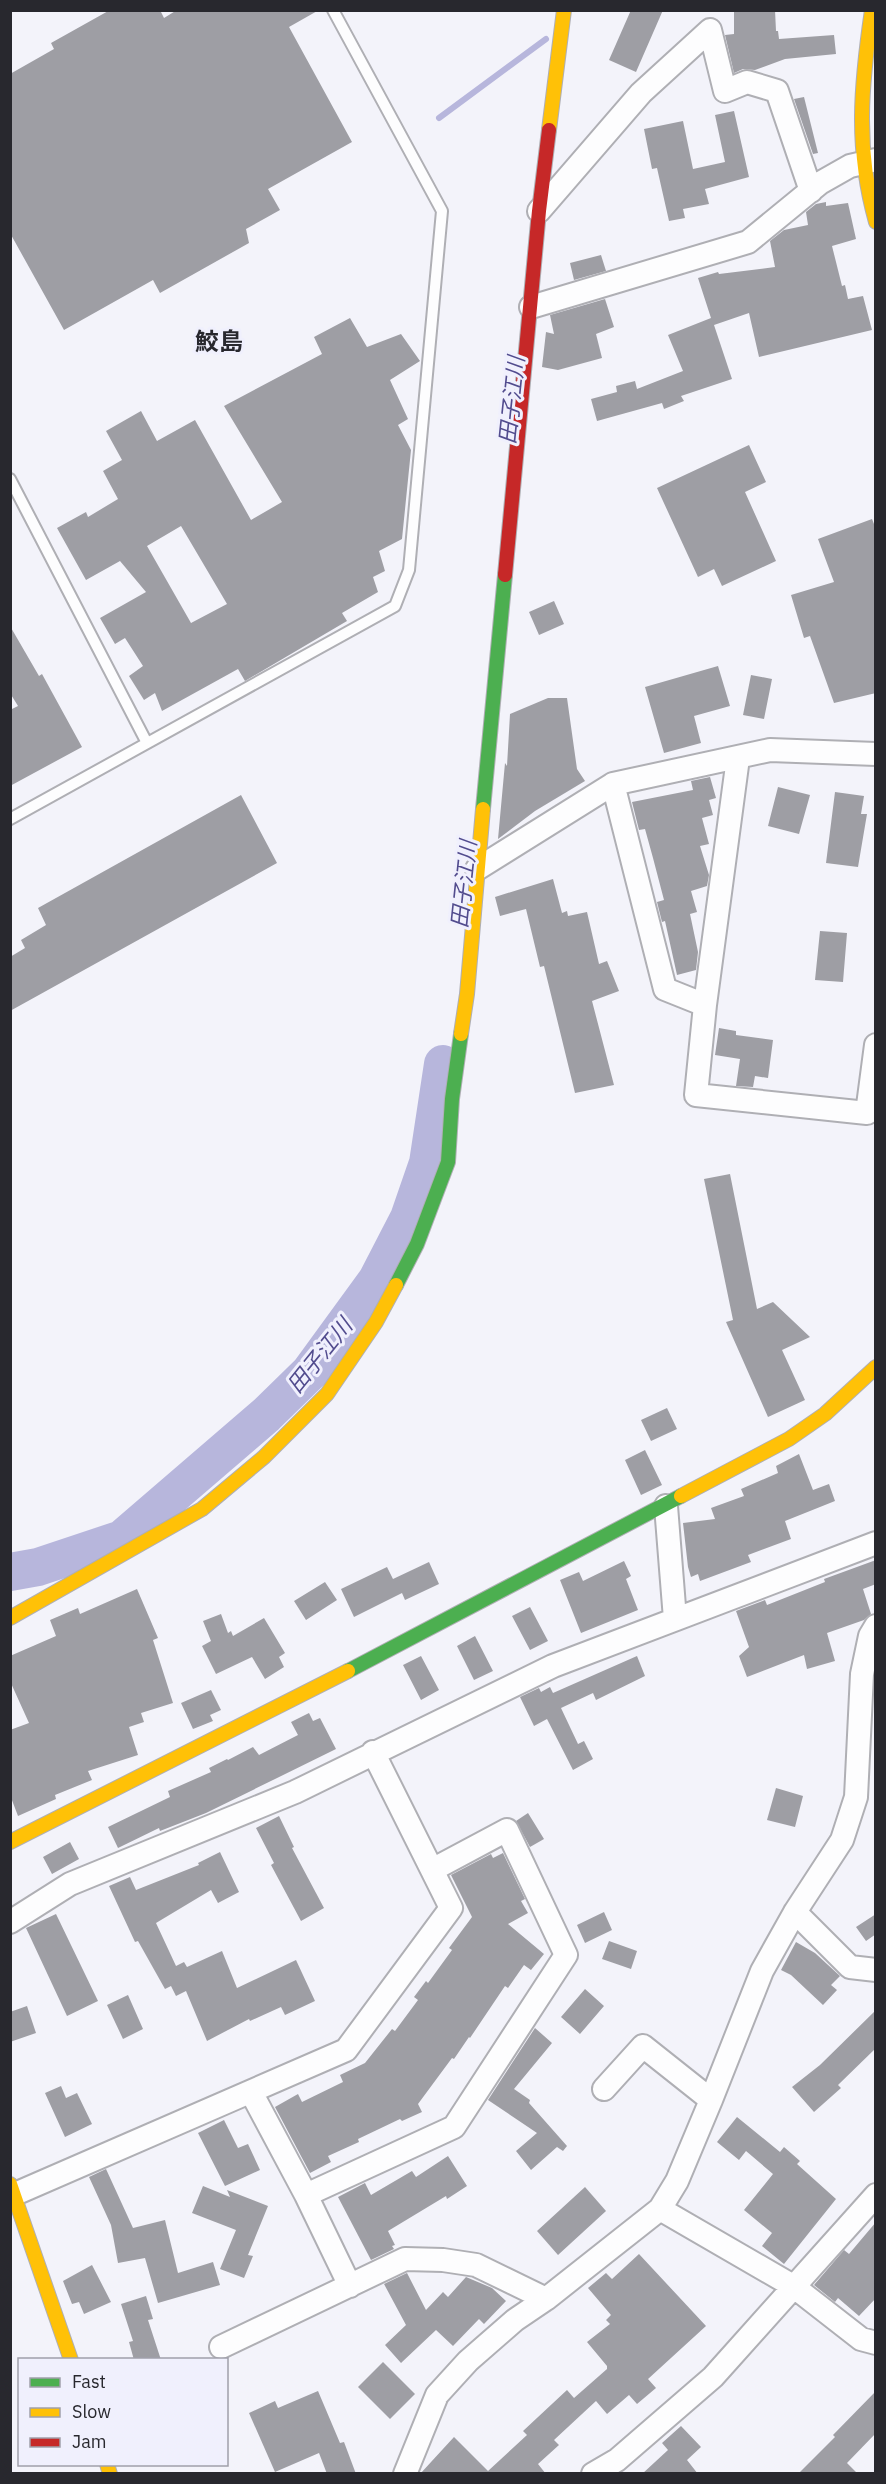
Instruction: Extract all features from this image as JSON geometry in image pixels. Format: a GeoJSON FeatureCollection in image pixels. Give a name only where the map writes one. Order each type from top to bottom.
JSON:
{"type":"FeatureCollection","features":[{"type":"Feature","properties":{"kind":"street"},"geometry":{"type":"LineString","coordinates":[[10,1618],[202,1509],[264,1457],[327,1394],[376,1322],[417,1244],[448,1162],[452,1099],[467,994],[539,211],[564,10]]}},
{"type":"Feature","properties":{"kind":"street"},"geometry":{"type":"LineString","coordinates":[[872,10],[858,126],[869,161],[870,204],[876,222]]}},
{"type":"Feature","properties":{"kind":"street"},"geometry":{"type":"LineString","coordinates":[[539,211],[641,93],[710,30],[725,91],[747,82],[777,91],[811,190]]}},
{"type":"Feature","properties":{"kind":"street"},"geometry":{"type":"LineString","coordinates":[[531,307],[748,242],[811,190],[850,166],[869,161]]}},
{"type":"Feature","properties":{"kind":"street"},"geometry":{"type":"LineString","coordinates":[[477,869],[613,784],[770,750],[876,754]]}},
{"type":"Feature","properties":{"kind":"street"},"geometry":{"type":"LineString","coordinates":[[738,758],[705,1005],[696,1095],[867,1113],[876,1045]]}},
{"type":"Feature","properties":{"kind":"street"},"geometry":{"type":"LineString","coordinates":[[613,784],[665,989],[705,1005]]}},
{"type":"Feature","properties":{"kind":"street"},"geometry":{"type":"LineString","coordinates":[[10,1842],[269,1713],[789,1440],[825,1413],[876,1367]]}},
{"type":"Feature","properties":{"kind":"street"},"geometry":{"type":"LineString","coordinates":[[666,1506],[675,1619]]}},
{"type":"Feature","properties":{"kind":"street"},"geometry":{"type":"LineString","coordinates":[[10,1922],[70,1884],[295,1792],[553,1666],[876,1543]]}},
{"type":"Feature","properties":{"kind":"street"},"geometry":{"type":"LineString","coordinates":[[405,2474],[437,2395],[468,2361],[515,2320],[546,2299],[660,2209],[676,2181],[762,1971],[795,1912],[842,1840],[856,1797],[869,1671],[870,1635],[876,1626]]}},
{"type":"Feature","properties":{"kind":"street"},"geometry":{"type":"LineString","coordinates":[[70,2358],[13,2189],[251,2092],[346,2050],[451,1908],[374,1752]]}},
{"type":"Feature","properties":{"kind":"street"},"geometry":{"type":"LineString","coordinates":[[306,2195],[454,2127],[566,1955],[507,1830],[432,1870]]}},
{"type":"Feature","properties":{"kind":"street"},"geometry":{"type":"LineString","coordinates":[[795,1912],[850,1967],[876,1970]]}},
{"type":"Feature","properties":{"kind":"street"},"geometry":{"type":"LineString","coordinates":[[604,2089],[643,2046],[711,2100]]}},
{"type":"Feature","properties":{"kind":"street"},"geometry":{"type":"LineString","coordinates":[[251,2092],[306,2195],[350,2286]]}},
{"type":"Feature","properties":{"kind":"street"},"geometry":{"type":"LineString","coordinates":[[593,2474],[622,2467],[712,2377],[876,2195]]}},
{"type":"Feature","properties":{"kind":"street"},"geometry":{"type":"LineString","coordinates":[[660,2209],[793,2286],[861,2339],[876,2343]]}},
{"type":"Feature","properties":{"kind":"street"},"geometry":{"type":"LineString","coordinates":[[221,2346],[405,2259],[443,2260],[476,2265],[546,2299]]}},
{"type":"Feature","properties":{"kind":"lane"},"geometry":{"type":"LineString","coordinates":[[10,819],[395,606],[410,570],[442,211],[333,10]]}},
{"type":"Feature","properties":{"kind":"lane"},"geometry":{"type":"LineString","coordinates":[[10,479],[147,743]]}},
{"type":"Feature","properties":{"kind":"building"},"geometry":{"type":"Polygon","coordinates":[[[110,10],[160,10],[164,18],[177,10],[319,10],[289,27],[352,142],[268,189],[280,210],[246,229],[249,243],[160,293],[153,280],[64,330],[10,233],[10,74],[54,49],[51,43],[110,10]]]}},
{"type":"Feature","properties":{"kind":"building"},"geometry":{"type":"Polygon","coordinates":[[[631,10],[663,10],[636,72],[609,60],[631,10]]]}},
{"type":"Feature","properties":{"kind":"building"},"geometry":{"type":"Polygon","coordinates":[[[734,10],[775,10],[776,31],[778,31],[779,39],[834,35],[836,54],[785,59],[755,70],[743,69],[734,73],[725,35],[734,34],[734,10]]]}},
{"type":"Feature","properties":{"kind":"building"},"geometry":{"type":"Polygon","coordinates":[[[804,97],[818,153],[813,154],[794,99],[804,97]]]}},
{"type":"Feature","properties":{"kind":"building"},"geometry":{"type":"Polygon","coordinates":[[[734,111],[749,177],[705,189],[709,204],[683,209],[685,218],[669,221],[657,168],[652,169],[644,129],[683,121],[693,169],[725,162],[715,115],[734,111]]]}},
{"type":"Feature","properties":{"kind":"building"},"geometry":{"type":"Polygon","coordinates":[[[826,202],[826,206],[848,203],[856,239],[832,246],[842,286],[845,285],[848,299],[863,296],[872,330],[759,357],[749,313],[714,325],[732,379],[681,396],[684,401],[664,409],[662,403],[597,421],[591,399],[617,392],[616,386],[635,381],[637,389],[683,371],[668,335],[711,318],[698,278],[718,272],[719,274],[775,267],[770,241],[784,230],[808,225],[806,212],[816,204],[826,202]]]}},
{"type":"Feature","properties":{"kind":"building"},"geometry":{"type":"Polygon","coordinates":[[[601,255],[606,271],[574,280],[570,263],[601,255]]]}},
{"type":"Feature","properties":{"kind":"building"},"geometry":{"type":"Polygon","coordinates":[[[605,299],[614,327],[596,334],[602,358],[558,370],[542,367],[546,332],[554,334],[550,315],[605,299]]]}},
{"type":"Feature","properties":{"kind":"building"},"geometry":{"type":"Polygon","coordinates":[[[350,318],[367,347],[401,334],[420,361],[390,380],[408,419],[398,425],[411,450],[402,539],[379,551],[385,571],[373,577],[378,592],[342,613],[347,621],[245,681],[238,669],[162,711],[155,693],[144,700],[129,676],[143,666],[125,638],[115,644],[100,618],[146,592],[120,561],[86,580],[57,528],[86,512],[88,517],[118,499],[103,471],[122,460],[106,431],[141,411],[157,441],[195,420],[251,520],[282,502],[224,406],[322,354],[314,337],[350,318]],[[181,526],[147,546],[191,623],[227,604],[181,526]]]}},
{"type":"Feature","properties":{"kind":"building"},"geometry":{"type":"Polygon","coordinates":[[[749,445],[766,482],[745,492],[776,561],[722,586],[714,569],[698,577],[657,488],[749,445]]]}},
{"type":"Feature","properties":{"kind":"building"},"geometry":{"type":"Polygon","coordinates":[[[872,519],[876,529],[876,693],[834,703],[810,636],[804,638],[791,595],[834,582],[818,539],[872,519]]]}},
{"type":"Feature","properties":{"kind":"building"},"geometry":{"type":"Polygon","coordinates":[[[554,601],[564,624],[539,635],[529,612],[554,601]]]}},
{"type":"Feature","properties":{"kind":"building"},"geometry":{"type":"Polygon","coordinates":[[[10,626],[39,676],[42,674],[82,747],[10,786],[10,710],[18,706],[10,693],[10,626]]]}},
{"type":"Feature","properties":{"kind":"building"},"geometry":{"type":"Polygon","coordinates":[[[718,666],[730,706],[694,716],[701,743],[664,753],[645,687],[718,666]]]}},
{"type":"Feature","properties":{"kind":"building"},"geometry":{"type":"Polygon","coordinates":[[[751,675],[772,679],[764,719],[743,715],[751,675]]]}},
{"type":"Feature","properties":{"kind":"building"},"geometry":{"type":"Polygon","coordinates":[[[548,698],[567,698],[577,769],[585,781],[535,811],[498,839],[505,763],[507,766],[510,714],[548,698]]]}},
{"type":"Feature","properties":{"kind":"building"},"geometry":{"type":"Polygon","coordinates":[[[710,777],[716,798],[709,800],[713,815],[702,818],[709,844],[700,846],[709,875],[707,886],[691,891],[697,912],[690,914],[698,952],[696,970],[677,975],[665,921],[662,922],[657,902],[664,900],[645,829],[639,830],[632,802],[693,790],[691,781],[710,777]]]}},
{"type":"Feature","properties":{"kind":"building"},"geometry":{"type":"Polygon","coordinates":[[[778,787],[810,795],[799,834],[768,826],[778,787]]]}},
{"type":"Feature","properties":{"kind":"building"},"geometry":{"type":"Polygon","coordinates":[[[835,792],[864,796],[861,814],[867,814],[858,867],[826,863],[835,792]]]}},
{"type":"Feature","properties":{"kind":"building"},"geometry":{"type":"Polygon","coordinates":[[[241,795],[277,863],[10,1011],[10,957],[25,948],[21,940],[46,925],[38,908],[241,795]]]}},
{"type":"Feature","properties":{"kind":"building"},"geometry":{"type":"Polygon","coordinates":[[[553,879],[562,913],[567,911],[568,916],[587,912],[599,964],[607,961],[619,991],[592,1001],[614,1085],[575,1093],[544,966],[540,967],[526,909],[500,916],[495,897],[553,879]]]}},
{"type":"Feature","properties":{"kind":"building"},"geometry":{"type":"Polygon","coordinates":[[[820,931],[847,933],[843,982],[815,980],[820,931]]]}},
{"type":"Feature","properties":{"kind":"building"},"geometry":{"type":"Polygon","coordinates":[[[719,1028],[736,1031],[736,1035],[773,1040],[768,1078],[755,1076],[753,1087],[736,1086],[740,1059],[715,1055],[719,1028]]]}},
{"type":"Feature","properties":{"kind":"building"},"geometry":{"type":"Polygon","coordinates":[[[730,1174],[757,1309],[773,1302],[810,1337],[782,1350],[805,1400],[768,1417],[726,1322],[733,1320],[704,1179],[730,1174]]]}},
{"type":"Feature","properties":{"kind":"building"},"geometry":{"type":"Polygon","coordinates":[[[667,1408],[677,1429],[651,1441],[641,1420],[667,1408]]]}},
{"type":"Feature","properties":{"kind":"building"},"geometry":{"type":"Polygon","coordinates":[[[645,1450],[662,1485],[641,1495],[625,1460],[645,1450]]]}},
{"type":"Feature","properties":{"kind":"building"},"geometry":{"type":"Polygon","coordinates":[[[799,1454],[813,1490],[829,1484],[835,1501],[785,1521],[791,1539],[748,1555],[751,1562],[700,1581],[698,1574],[691,1577],[683,1523],[715,1519],[711,1508],[744,1496],[741,1489],[778,1473],[776,1466],[799,1454]]]}},
{"type":"Feature","properties":{"kind":"building"},"geometry":{"type":"Polygon","coordinates":[[[876,1560],[876,1584],[863,1589],[871,1614],[864,1620],[827,1633],[835,1661],[807,1669],[804,1655],[747,1677],[739,1656],[749,1647],[736,1611],[765,1600],[767,1605],[825,1582],[824,1579],[876,1560]]]}},
{"type":"Feature","properties":{"kind":"building"},"geometry":{"type":"Polygon","coordinates":[[[624,1561],[631,1576],[626,1579],[638,1610],[581,1633],[560,1580],[579,1572],[583,1581],[624,1561]]]}},
{"type":"Feature","properties":{"kind":"building"},"geometry":{"type":"Polygon","coordinates":[[[429,1562],[439,1584],[405,1600],[402,1593],[354,1617],[341,1589],[387,1567],[393,1579],[429,1562]]]}},
{"type":"Feature","properties":{"kind":"building"},"geometry":{"type":"Polygon","coordinates":[[[325,1582],[337,1600],[306,1620],[294,1601],[325,1582]]]}},
{"type":"Feature","properties":{"kind":"building"},"geometry":{"type":"Polygon","coordinates":[[[137,1589],[158,1638],[153,1640],[173,1703],[141,1713],[144,1722],[129,1727],[138,1755],[88,1771],[92,1780],[55,1795],[56,1799],[18,1816],[10,1795],[10,1730],[29,1723],[10,1681],[10,1656],[56,1636],[50,1620],[78,1608],[80,1614],[137,1589]]]}},
{"type":"Feature","properties":{"kind":"building"},"geometry":{"type":"Polygon","coordinates":[[[530,1607],[548,1641],[530,1650],[512,1616],[530,1607]]]}},
{"type":"Feature","properties":{"kind":"building"},"geometry":{"type":"Polygon","coordinates":[[[221,1614],[228,1633],[231,1631],[233,1636],[264,1618],[285,1653],[279,1657],[284,1667],[265,1679],[252,1657],[216,1674],[202,1646],[211,1641],[203,1621],[221,1614]]]}},
{"type":"Feature","properties":{"kind":"building"},"geometry":{"type":"Polygon","coordinates":[[[475,1636],[493,1671],[474,1680],[457,1646],[475,1636]]]}},
{"type":"Feature","properties":{"kind":"building"},"geometry":{"type":"Polygon","coordinates":[[[421,1656],[439,1690],[421,1700],[403,1665],[421,1656]]]}},
{"type":"Feature","properties":{"kind":"building"},"geometry":{"type":"Polygon","coordinates":[[[637,1656],[645,1676],[596,1700],[593,1693],[561,1708],[578,1744],[584,1741],[593,1759],[573,1770],[547,1719],[534,1726],[520,1697],[539,1688],[541,1692],[550,1687],[553,1693],[637,1656]]]}},
{"type":"Feature","properties":{"kind":"building"},"geometry":{"type":"Polygon","coordinates":[[[211,1690],[221,1710],[210,1715],[213,1721],[193,1729],[181,1703],[211,1690]]]}},
{"type":"Feature","properties":{"kind":"building"},"geometry":{"type":"Polygon","coordinates":[[[309,1713],[313,1721],[320,1718],[336,1749],[206,1813],[160,1831],[159,1828],[118,1848],[108,1827],[170,1797],[168,1791],[211,1772],[209,1768],[227,1759],[253,1747],[259,1755],[298,1735],[291,1722],[309,1713]]]}},
{"type":"Feature","properties":{"kind":"building"},"geometry":{"type":"Polygon","coordinates":[[[776,1788],[803,1796],[795,1827],[767,1820],[776,1788]]]}},
{"type":"Feature","properties":{"kind":"building"},"geometry":{"type":"Polygon","coordinates":[[[528,1813],[544,1839],[530,1847],[516,1821],[528,1813]]]}},
{"type":"Feature","properties":{"kind":"building"},"geometry":{"type":"Polygon","coordinates":[[[279,1816],[294,1847],[292,1848],[324,1908],[301,1921],[271,1865],[274,1863],[256,1828],[279,1816]]]}},
{"type":"Feature","properties":{"kind":"building"},"geometry":{"type":"Polygon","coordinates":[[[70,1842],[79,1859],[52,1874],[43,1857],[70,1842]]]}},
{"type":"Feature","properties":{"kind":"building"},"geometry":{"type":"Polygon","coordinates":[[[220,1852],[239,1892],[218,1903],[211,1890],[156,1923],[176,1966],[184,1962],[187,1967],[222,1951],[237,1988],[296,1960],[315,2001],[285,2015],[281,2007],[250,2021],[249,2019],[207,2041],[186,1991],[176,1996],[171,1986],[165,1989],[138,1941],[135,1942],[109,1886],[130,1877],[136,1890],[199,1865],[198,1863],[220,1852]]]}},
{"type":"Feature","properties":{"kind":"building"},"geometry":{"type":"Polygon","coordinates":[[[503,1853],[525,1899],[521,1901],[528,1913],[508,1924],[544,1954],[531,1970],[524,1965],[508,1988],[505,1986],[470,2038],[418,2104],[422,2112],[402,2121],[400,2119],[358,2139],[359,2142],[328,2156],[331,2162],[310,2173],[275,2107],[298,2094],[302,2102],[343,2082],[340,2075],[365,2063],[392,2029],[395,2031],[418,2000],[414,1997],[426,1981],[428,1983],[452,1950],[449,1948],[472,1917],[451,1875],[491,1854],[493,1858],[503,1853]]]}},
{"type":"Feature","properties":{"kind":"building"},"geometry":{"type":"Polygon","coordinates":[[[604,1912],[612,1930],[585,1943],[577,1925],[604,1912]]]}},
{"type":"Feature","properties":{"kind":"building"},"geometry":{"type":"Polygon","coordinates":[[[56,1914],[98,2001],[67,2016],[26,1928],[56,1914]]]}},
{"type":"Feature","properties":{"kind":"building"},"geometry":{"type":"Polygon","coordinates":[[[876,1914],[876,1934],[866,1941],[856,1927],[876,1914]]]}},
{"type":"Feature","properties":{"kind":"building"},"geometry":{"type":"Polygon","coordinates":[[[609,1941],[637,1951],[631,1969],[602,1959],[609,1941]]]}},
{"type":"Feature","properties":{"kind":"building"},"geometry":{"type":"Polygon","coordinates":[[[796,1942],[815,1953],[840,1976],[831,1985],[837,1990],[823,2005],[791,1975],[781,1970],[796,1942]]]}},
{"type":"Feature","properties":{"kind":"building"},"geometry":{"type":"Polygon","coordinates":[[[585,1989],[604,2006],[580,2034],[561,2017],[585,1989]]]}},
{"type":"Feature","properties":{"kind":"building"},"geometry":{"type":"Polygon","coordinates":[[[128,1995],[143,2029],[123,2039],[107,2005],[128,1995]]]}},
{"type":"Feature","properties":{"kind":"building"},"geometry":{"type":"Polygon","coordinates":[[[27,2006],[36,2033],[10,2042],[10,2012],[27,2006]]]}},
{"type":"Feature","properties":{"kind":"building"},"geometry":{"type":"Polygon","coordinates":[[[876,2010],[876,2048],[838,2085],[841,2088],[814,2112],[792,2087],[820,2065],[876,2010]]]}},
{"type":"Feature","properties":{"kind":"building"},"geometry":{"type":"Polygon","coordinates":[[[535,2028],[552,2043],[514,2089],[530,2100],[529,2103],[567,2146],[563,2151],[557,2147],[531,2170],[516,2151],[537,2133],[488,2100],[535,2028]]]}},
{"type":"Feature","properties":{"kind":"building"},"geometry":{"type":"Polygon","coordinates":[[[61,2086],[66,2098],[77,2093],[92,2124],[65,2137],[45,2093],[61,2086]]]}},
{"type":"Feature","properties":{"kind":"building"},"geometry":{"type":"Polygon","coordinates":[[[737,2117],[780,2152],[784,2147],[800,2161],[797,2164],[836,2199],[784,2264],[762,2246],[772,2233],[744,2210],[773,2174],[746,2151],[739,2160],[717,2142],[737,2117]]]}},
{"type":"Feature","properties":{"kind":"building"},"geometry":{"type":"Polygon","coordinates":[[[224,2120],[238,2148],[248,2144],[260,2170],[225,2186],[198,2133],[224,2120]]]}},
{"type":"Feature","properties":{"kind":"building"},"geometry":{"type":"Polygon","coordinates":[[[448,2156],[467,2186],[388,2231],[395,2245],[392,2246],[394,2249],[371,2260],[338,2197],[365,2183],[371,2195],[412,2171],[416,2177],[448,2156]]]}},
{"type":"Feature","properties":{"kind":"building"},"geometry":{"type":"Polygon","coordinates":[[[106,2169],[133,2228],[165,2220],[178,2273],[213,2262],[220,2285],[158,2303],[145,2258],[118,2263],[111,2225],[89,2177],[106,2169]]]}},
{"type":"Feature","properties":{"kind":"building"},"geometry":{"type":"Polygon","coordinates":[[[203,2186],[230,2197],[227,2190],[268,2206],[248,2255],[253,2256],[244,2278],[220,2269],[236,2230],[192,2213],[203,2186]]]}},
{"type":"Feature","properties":{"kind":"building"},"geometry":{"type":"Polygon","coordinates":[[[585,2187],[606,2211],[558,2255],[537,2231],[585,2187]]]}},
{"type":"Feature","properties":{"kind":"building"},"geometry":{"type":"Polygon","coordinates":[[[876,2222],[876,2298],[859,2316],[838,2298],[835,2302],[814,2285],[844,2250],[849,2254],[876,2222]]]}},
{"type":"Feature","properties":{"kind":"building"},"geometry":{"type":"Polygon","coordinates":[[[639,2254],[706,2326],[648,2379],[656,2388],[637,2404],[629,2395],[607,2414],[596,2401],[554,2440],[559,2445],[538,2464],[546,2474],[420,2474],[454,2437],[488,2471],[527,2435],[523,2431],[567,2390],[574,2398],[607,2369],[587,2342],[610,2324],[606,2320],[611,2315],[588,2288],[606,2273],[612,2279],[639,2254]]]}},
{"type":"Feature","properties":{"kind":"building"},"geometry":{"type":"Polygon","coordinates":[[[92,2265],[111,2302],[84,2314],[79,2302],[72,2304],[63,2281],[92,2265]]]}},
{"type":"Feature","properties":{"kind":"building"},"geometry":{"type":"Polygon","coordinates":[[[407,2273],[426,2310],[443,2292],[448,2297],[466,2277],[492,2288],[506,2301],[484,2324],[479,2319],[453,2346],[436,2330],[401,2363],[385,2345],[406,2325],[384,2284],[407,2273]]]}},
{"type":"Feature","properties":{"kind":"building"},"geometry":{"type":"Polygon","coordinates":[[[146,2296],[153,2319],[148,2320],[160,2358],[133,2358],[129,2342],[133,2341],[121,2304],[146,2296]]]}},
{"type":"Feature","properties":{"kind":"building"},"geometry":{"type":"Polygon","coordinates":[[[383,2362],[415,2394],[390,2419],[358,2387],[383,2362]]]}},
{"type":"Feature","properties":{"kind":"building"},"geometry":{"type":"Polygon","coordinates":[[[318,2391],[340,2443],[344,2442],[356,2474],[327,2474],[319,2453],[275,2472],[249,2413],[275,2401],[278,2408],[318,2391]]]}},
{"type":"Feature","properties":{"kind":"building"},"geometry":{"type":"Polygon","coordinates":[[[876,2391],[876,2433],[847,2463],[858,2474],[798,2474],[835,2437],[833,2435],[876,2391]]]}},
{"type":"Feature","properties":{"kind":"building"},"geometry":{"type":"Polygon","coordinates":[[[681,2426],[701,2447],[687,2460],[698,2474],[642,2474],[668,2450],[662,2443],[681,2426]]]}},
{"type":"Feature","properties":{"kind":"waterway"},"geometry":{"type":"LineString","coordinates":[[439,118],[546,39]]}},
{"type":"Feature","properties":{"kind":"waterway","name":"田子江川"},"geometry":{"type":"LineString","coordinates":[[10,1572],[38,1567],[122,1539],[266,1415],[310,1372],[377,1280],[409,1218],[428,1163],[443,1064]]}},
{"type":"Feature","properties":{"kind":"traffic: fast"},"geometry":{"type":"LineString","coordinates":[[483,809],[505,575]]}},
{"type":"Feature","properties":{"kind":"traffic: fast"},"geometry":{"type":"LineString","coordinates":[[396,1285],[417,1244],[448,1162],[452,1099],[461,1034]]}},
{"type":"Feature","properties":{"kind":"traffic: fast"},"geometry":{"type":"LineString","coordinates":[[348,1671],[681,1496]]}},
{"type":"Feature","properties":{"kind":"traffic: slow"},"geometry":{"type":"LineString","coordinates":[[549,130],[564,10]]}},
{"type":"Feature","properties":{"kind":"traffic: slow"},"geometry":{"type":"LineString","coordinates":[[872,10],[865,64],[862,116],[865,168],[876,222]]}},
{"type":"Feature","properties":{"kind":"traffic: slow"},"geometry":{"type":"LineString","coordinates":[[461,1034],[467,994],[483,809]]}},
{"type":"Feature","properties":{"kind":"traffic: slow"},"geometry":{"type":"LineString","coordinates":[[10,1618],[202,1509],[264,1457],[327,1394],[376,1322],[396,1285]]}},
{"type":"Feature","properties":{"kind":"traffic: slow"},"geometry":{"type":"LineString","coordinates":[[681,1496],[789,1439],[825,1414],[876,1367]]}},
{"type":"Feature","properties":{"kind":"traffic: slow"},"geometry":{"type":"LineString","coordinates":[[10,1842],[348,1671]]}},
{"type":"Feature","properties":{"kind":"traffic: slow"},"geometry":{"type":"LineString","coordinates":[[10,2184],[70,2358]]}},
{"type":"Feature","properties":{"kind":"traffic: slow"},"geometry":{"type":"LineString","coordinates":[[108,2466],[110,2474]]}},
{"type":"Feature","properties":{"kind":"traffic: jam"},"geometry":{"type":"LineString","coordinates":[[505,575],[539,211],[549,130]]}},
{"type":"Feature","properties":{"kind":"district","name":"鮫島"},"geometry":{"type":"Point","coordinates":[219,341]}}]}
